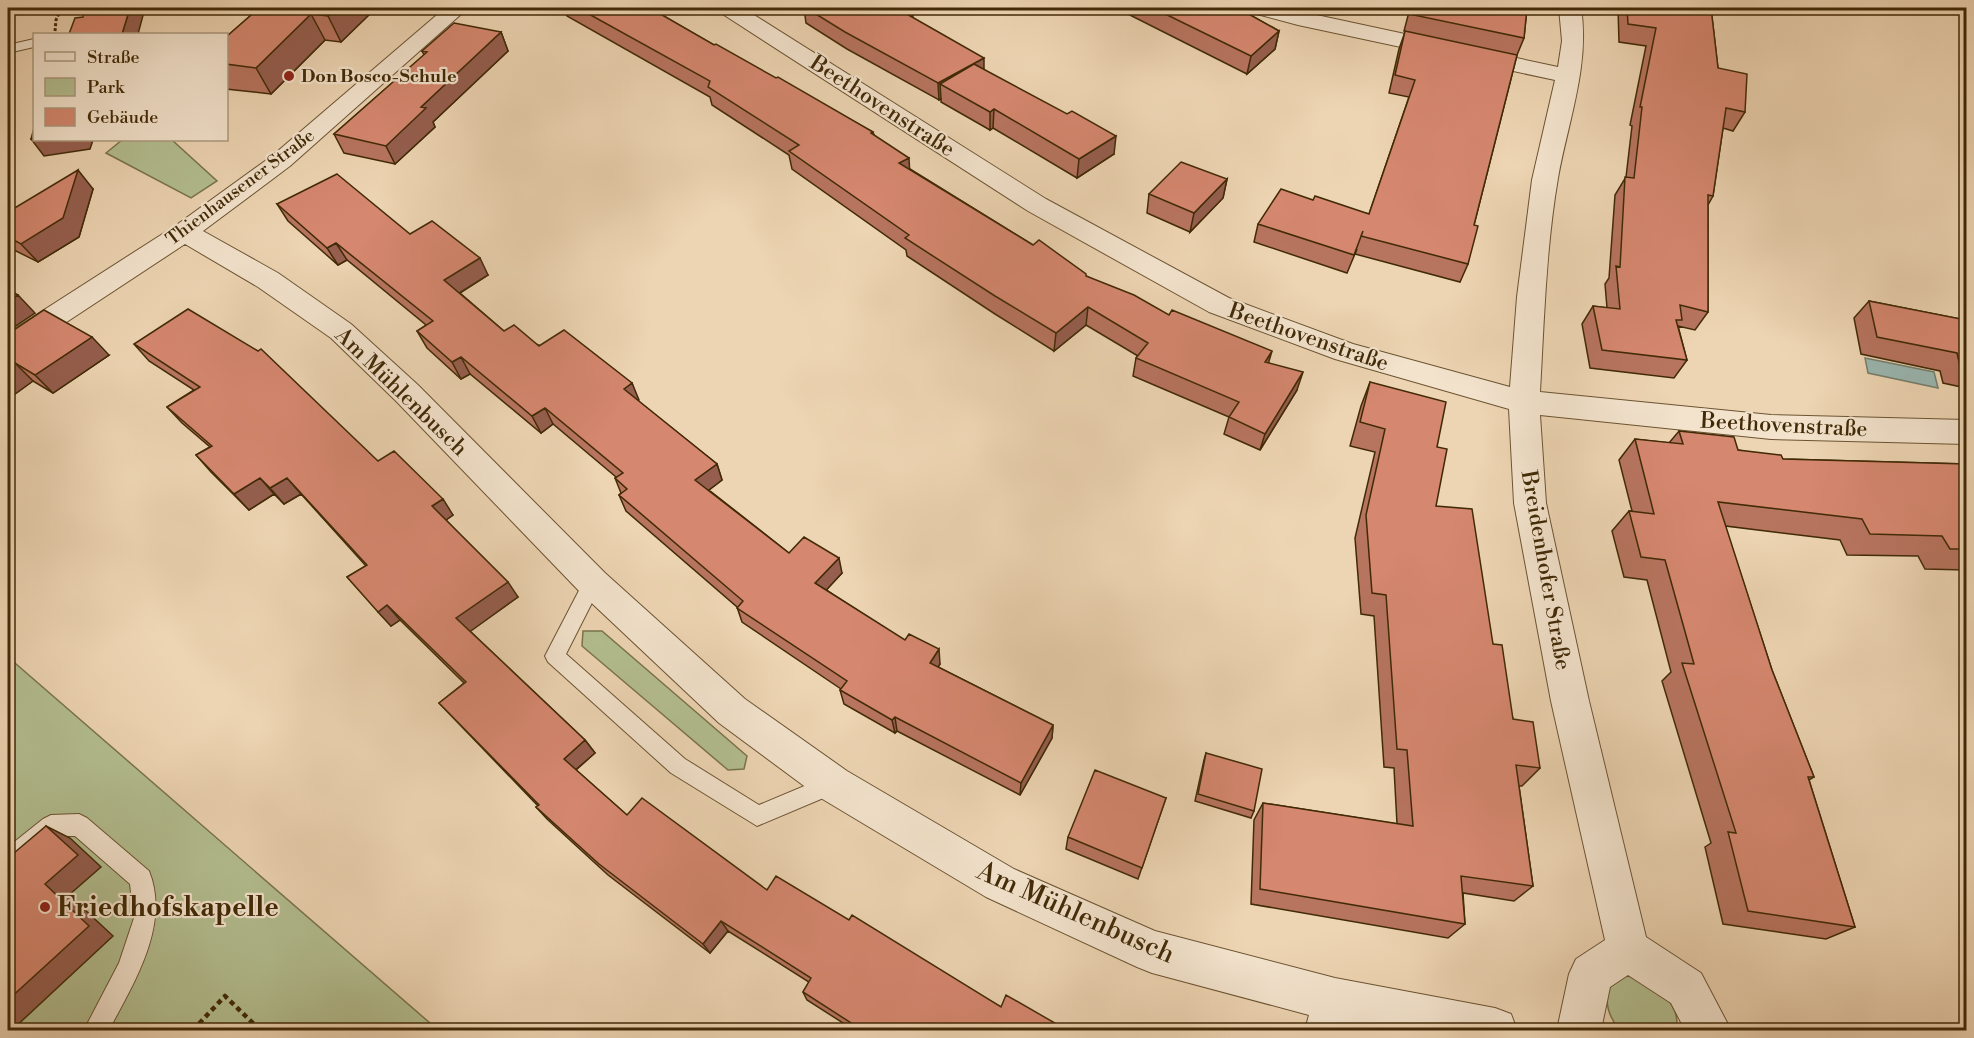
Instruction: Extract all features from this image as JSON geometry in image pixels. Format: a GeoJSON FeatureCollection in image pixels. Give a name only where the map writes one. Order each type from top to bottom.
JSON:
{"type":"FeatureCollection","features":[{"type":"Feature","properties":{"kind":"street","name":"Thienhausener Straße"},"geometry":{"type":"LineString","coordinates":[[8,347],[184,232],[281,160],[457,8]]}},
{"type":"Feature","properties":{"kind":"street","name":"Beethovenstraße"},"geometry":{"type":"LineString","coordinates":[[729,8],[1037,205],[1219,305],[1345,352],[1524,402],[1771,427],[1966,432]]}},
{"type":"Feature","properties":{"kind":"street"},"geometry":{"type":"LineString","coordinates":[[1262,8],[1298,18],[1568,76]]}},
{"type":"Feature","properties":{"kind":"street","name":"Breidenhofer Straße"},"geometry":{"type":"LineString","coordinates":[[1570,8],[1573,41],[1568,76],[1545,180],[1531,297],[1524,402],[1530,503],[1570,701],[1628,950]]}},
{"type":"Feature","properties":{"kind":"street","name":"Am Mühlenbusch"},"geometry":{"type":"LineString","coordinates":[[184,232],[268,280],[341,331],[407,393],[593,583],[732,711],[833,784],[1000,883],[1152,952],[1331,1015],[1495,1030]]}},
{"type":"Feature","properties":{"kind":"street"},"geometry":{"type":"LineString","coordinates":[[1579,1030],[1591,974],[1628,950],[1686,988],[1708,1030]]}},
{"type":"Feature","properties":{"kind":"lane"},"geometry":{"type":"LineString","coordinates":[[8,49],[33,43]]}},
{"type":"Feature","properties":{"kind":"lane"},"geometry":{"type":"LineString","coordinates":[[593,583],[555,656],[678,766],[757,816],[833,784]]}},
{"type":"Feature","properties":{"kind":"lane"},"geometry":{"type":"LineString","coordinates":[[8,860],[51,826],[79,825],[141,879],[145,918],[129,969],[96,1030]]}},
{"type":"Feature","properties":{"kind":"path"},"geometry":{"type":"LineString","coordinates":[[55,33],[56,20],[62,8]]}},
{"type":"Feature","properties":{"kind":"path"},"geometry":{"type":"LineString","coordinates":[[192,1030],[225,996],[260,1030]]}},
{"type":"Feature","properties":{"kind":"green space"},"geometry":{"type":"Polygon","coordinates":[[[121,141],[173,141],[217,181],[191,198],[106,153],[121,141]]]}},
{"type":"Feature","properties":{"kind":"green space"},"geometry":{"type":"Polygon","coordinates":[[[583,631],[602,631],[747,756],[744,769],[728,770],[582,646],[583,631]]]}},
{"type":"Feature","properties":{"kind":"green space"},"geometry":{"type":"Polygon","coordinates":[[[8,657],[438,1030],[8,1030],[8,657]]]}},
{"type":"Feature","properties":{"kind":"green space"},"geometry":{"type":"Polygon","coordinates":[[[1623,976],[1643,980],[1662,992],[1674,1010],[1677,1020],[1676,1030],[1620,1030],[1609,1011],[1607,995],[1608,989],[1623,976]]]}},
{"type":"Feature","properties":{"kind":"water"},"geometry":{"type":"Polygon","coordinates":[[[1865,358],[1934,372],[1938,388],[1868,373],[1865,358]]]}},
{"type":"Feature","properties":{"kind":"building"},"geometry":{"type":"Polygon","coordinates":[[[85,8],[130,8],[122,33],[69,33],[75,18],[83,17],[85,8]]]}},
{"type":"Feature","properties":{"kind":"building"},"geometry":{"type":"Polygon","coordinates":[[[259,8],[337,8],[328,16],[311,14],[256,68],[228,64],[228,35],[259,8]]]}},
{"type":"Feature","properties":{"kind":"building"},"geometry":{"type":"Polygon","coordinates":[[[578,8],[650,8],[714,45],[778,77],[873,132],[871,133],[909,158],[899,163],[1033,245],[1039,240],[1086,276],[1134,295],[1169,315],[1172,310],[1272,351],[1265,362],[1303,372],[1265,434],[1229,417],[1239,402],[1136,358],[1148,343],[1088,307],[1056,333],[905,238],[909,235],[789,151],[799,145],[708,87],[710,81],[578,8]]]}},
{"type":"Feature","properties":{"kind":"building"},"geometry":{"type":"Polygon","coordinates":[[[806,8],[908,8],[912,10],[905,13],[984,58],[938,83],[806,8]]]}},
{"type":"Feature","properties":{"kind":"building"},"geometry":{"type":"Polygon","coordinates":[[[1153,8],[1238,8],[1279,31],[1251,56],[1153,8]]]}},
{"type":"Feature","properties":{"kind":"building"},"geometry":{"type":"Polygon","coordinates":[[[1411,8],[1527,8],[1524,38],[1409,14],[1411,8]]]}},
{"type":"Feature","properties":{"kind":"building"},"geometry":{"type":"Polygon","coordinates":[[[1627,8],[1711,8],[1718,68],[1747,74],[1745,112],[1726,108],[1713,196],[1708,195],[1708,312],[1680,305],[1682,320],[1676,320],[1687,360],[1602,350],[1593,306],[1620,309],[1616,266],[1620,267],[1625,177],[1634,178],[1642,107],[1640,107],[1656,28],[1628,24],[1627,8]]]}},
{"type":"Feature","properties":{"kind":"building"},"geometry":{"type":"Polygon","coordinates":[[[454,23],[501,32],[421,107],[426,108],[386,146],[334,134],[427,52],[422,51],[454,23]]]}},
{"type":"Feature","properties":{"kind":"building"},"geometry":{"type":"Polygon","coordinates":[[[1405,31],[1517,55],[1474,225],[1478,226],[1468,264],[1361,236],[1354,255],[1258,224],[1281,189],[1313,200],[1315,196],[1369,214],[1415,80],[1395,75],[1405,31]]]}},
{"type":"Feature","properties":{"kind":"building"},"geometry":{"type":"Polygon","coordinates":[[[974,64],[1067,114],[1072,111],[1116,136],[1079,159],[994,109],[990,112],[940,84],[974,64]]]}},
{"type":"Feature","properties":{"kind":"building"},"geometry":{"type":"Polygon","coordinates":[[[1181,162],[1227,179],[1194,213],[1149,194],[1181,162]]]}},
{"type":"Feature","properties":{"kind":"building"},"geometry":{"type":"Polygon","coordinates":[[[78,170],[63,218],[21,244],[8,237],[8,212],[78,170]]]}},
{"type":"Feature","properties":{"kind":"building"},"geometry":{"type":"Polygon","coordinates":[[[337,174],[410,234],[432,221],[480,258],[444,280],[504,331],[514,325],[539,346],[564,330],[632,383],[624,389],[717,464],[695,480],[789,553],[804,537],[839,558],[815,583],[905,640],[909,634],[939,649],[930,663],[1053,725],[1021,783],[895,717],[892,720],[840,690],[847,681],[737,608],[743,601],[619,495],[627,489],[615,478],[623,473],[545,408],[532,416],[461,357],[452,362],[417,331],[433,321],[336,243],[327,248],[277,204],[337,174]]]}},
{"type":"Feature","properties":{"kind":"building"},"geometry":{"type":"Polygon","coordinates":[[[8,289],[18,295],[8,301],[8,289]]]}},
{"type":"Feature","properties":{"kind":"building"},"geometry":{"type":"Polygon","coordinates":[[[1869,301],[1966,320],[1966,367],[1960,366],[1957,353],[1877,337],[1869,301]]]}},
{"type":"Feature","properties":{"kind":"building"},"geometry":{"type":"Polygon","coordinates":[[[188,309],[258,351],[261,349],[378,461],[394,451],[443,499],[432,506],[508,582],[456,618],[585,740],[564,759],[627,815],[642,798],[767,890],[776,876],[849,920],[852,915],[1001,1007],[1006,995],[1067,1030],[862,1030],[803,992],[811,978],[721,921],[703,944],[599,864],[536,807],[539,805],[439,703],[466,682],[387,605],[378,612],[347,577],[367,565],[287,478],[270,488],[260,478],[234,494],[196,455],[212,446],[167,407],[200,387],[134,344],[188,309]]]}},
{"type":"Feature","properties":{"kind":"building"},"geometry":{"type":"Polygon","coordinates":[[[44,310],[92,337],[35,375],[15,363],[8,368],[8,334],[44,310]]]}},
{"type":"Feature","properties":{"kind":"building"},"geometry":{"type":"Polygon","coordinates":[[[1370,382],[1446,402],[1437,447],[1447,449],[1436,506],[1472,509],[1493,644],[1502,645],[1513,719],[1533,722],[1540,768],[1516,765],[1533,886],[1461,876],[1465,924],[1260,889],[1263,803],[1413,826],[1407,750],[1397,749],[1386,595],[1372,593],[1366,515],[1385,429],[1360,422],[1370,382]]]}},
{"type":"Feature","properties":{"kind":"building"},"geometry":{"type":"Polygon","coordinates":[[[1679,431],[1734,437],[1738,450],[1781,455],[1783,459],[1966,464],[1966,549],[1950,549],[1942,536],[1870,534],[1862,519],[1718,502],[1772,670],[1814,777],[1808,777],[1855,927],[1748,911],[1728,832],[1736,833],[1682,663],[1694,664],[1665,560],[1641,557],[1629,511],[1654,514],[1635,439],[1683,444],[1679,431]]]}},
{"type":"Feature","properties":{"kind":"building"},"geometry":{"type":"Polygon","coordinates":[[[1206,753],[1262,769],[1254,811],[1198,794],[1206,753]]]}},
{"type":"Feature","properties":{"kind":"building"},"geometry":{"type":"Polygon","coordinates":[[[1095,770],[1166,798],[1142,868],[1068,837],[1095,770]]]}},
{"type":"Feature","properties":{"kind":"building","name":"Friedhofskapelle"},"geometry":{"type":"Polygon","coordinates":[[[46,826],[78,855],[45,884],[89,926],[8,1000],[8,858],[46,826]]]}},
{"type":"Feature","properties":{"kind":"place","name":"Don Bosco-Schule"},"geometry":{"type":"Point","coordinates":[289,76]}},
{"type":"Feature","properties":{"kind":"place","name":"Friedhofskapelle"},"geometry":{"type":"Point","coordinates":[45,907]}}]}
